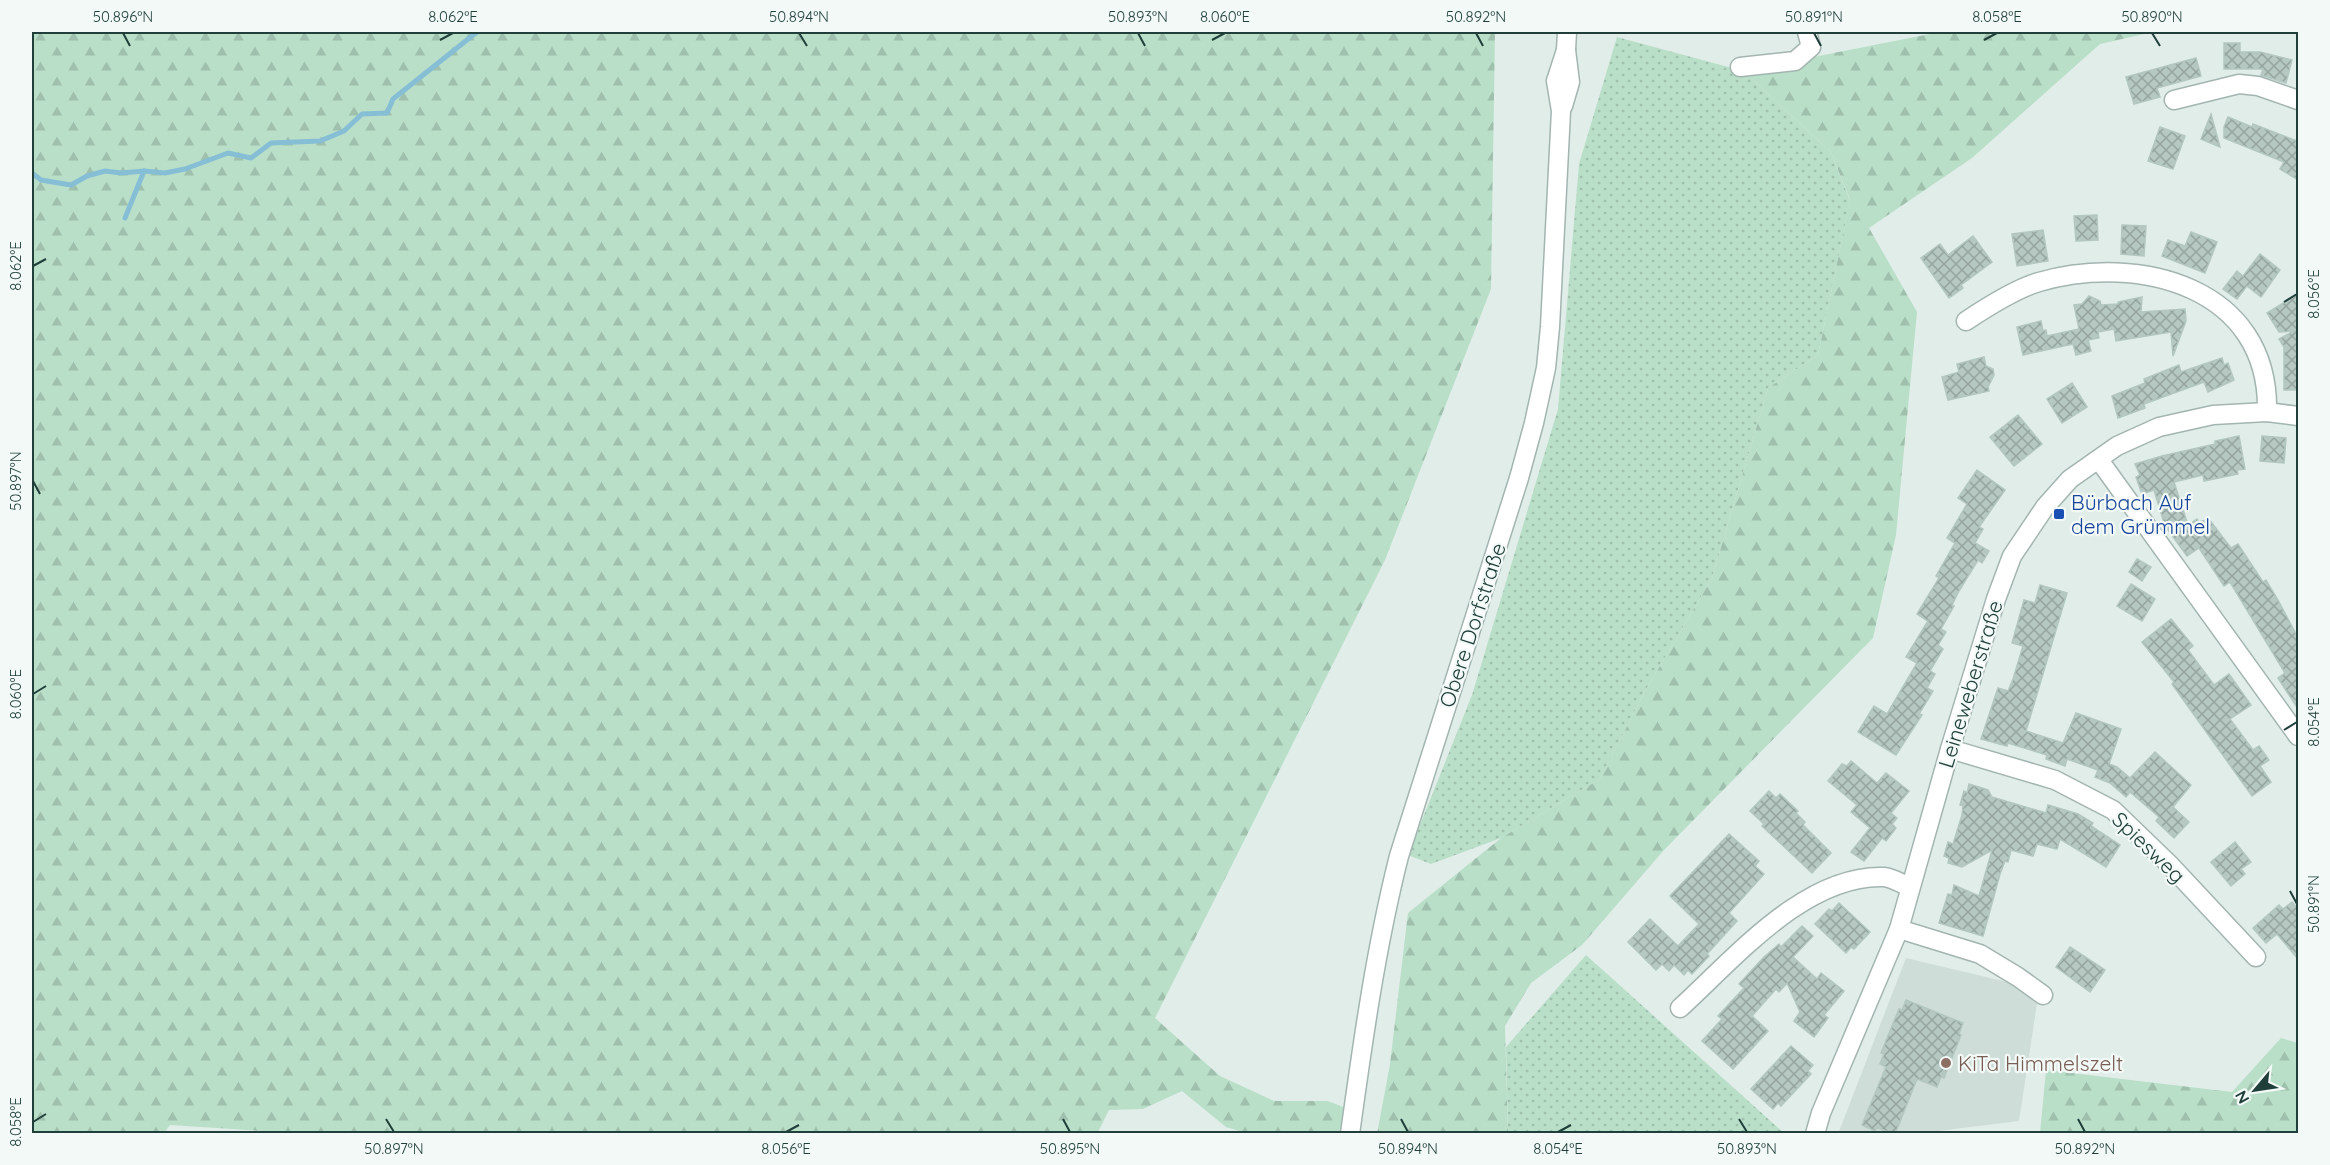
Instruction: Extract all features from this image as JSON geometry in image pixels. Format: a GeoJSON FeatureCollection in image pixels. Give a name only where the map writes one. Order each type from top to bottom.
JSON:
{"type":"FeatureCollection","features":[{"type":"Feature","properties":{"kind":"street","name":"Obere Dorfstraße"},"geometry":{"type":"LineString","coordinates":[[1350,1134],[1372,987],[1388,899],[1399,856],[1519,478],[1546,368],[1554,287],[1561,111],[1570,82],[1566,50],[1567,32]]}},
{"type":"Feature","properties":{"kind":"street"},"geometry":{"type":"LineString","coordinates":[[1740,67],[1796,61],[1811,47],[1807,32]]}},
{"type":"Feature","properties":{"kind":"street"},"geometry":{"type":"LineString","coordinates":[[2174,100],[2239,84],[2258,87],[2298,100]]}},
{"type":"Feature","properties":{"kind":"street"},"geometry":{"type":"LineString","coordinates":[[1966,321],[1988,306],[2037,282],[2087,272],[2109,271],[2163,278],[2195,291],[2228,312],[2249,335],[2268,386],[2267,412]]}},
{"type":"Feature","properties":{"kind":"street","name":"Leineweberstraße"},"geometry":{"type":"LineString","coordinates":[[1815,1134],[1821,1113],[1899,929],[1950,749],[1996,598],[2012,556],[2046,507],[2070,479],[2118,446],[2158,428],[2213,415],[2267,412],[2298,416]]}},
{"type":"Feature","properties":{"kind":"street"},"geometry":{"type":"LineString","coordinates":[[2099,460],[2298,736]]}},
{"type":"Feature","properties":{"kind":"street","name":"Spiesweg"},"geometry":{"type":"LineString","coordinates":[[1950,749],[2055,780],[2113,810],[2169,864],[2256,957]]}},
{"type":"Feature","properties":{"kind":"street"},"geometry":{"type":"LineString","coordinates":[[1680,1008],[1770,926],[1803,902],[1828,888],[1852,880],[1887,877],[1910,887]]}},
{"type":"Feature","properties":{"kind":"street"},"geometry":{"type":"LineString","coordinates":[[1899,929],[1980,954],[2018,977],[2043,996]]}},
{"type":"Feature","properties":{"kind":"shaded area","name":"KiTa Himmelszelt"},"geometry":{"type":"Polygon","coordinates":[[[1906,958],[2007,982],[2037,1004],[2019,1121],[1922,1133],[1838,1134],[1906,958]]]}},
{"type":"Feature","properties":{"kind":"green space"},"geometry":{"type":"Polygon","coordinates":[[[32,32],[1495,32],[1491,289],[1385,560],[1155,1018],[1220,1076],[1274,1101],[1328,1101],[1348,1109],[1345,1133],[1246,1133],[1226,1127],[1182,1091],[1143,1109],[1109,1110],[1097,1134],[308,1134],[170,1125],[164,1133],[32,1133],[32,32]]]}},
{"type":"Feature","properties":{"kind":"green space"},"geometry":{"type":"Polygon","coordinates":[[[1940,32],[2153,32],[2100,44],[1972,158],[1869,228],[1917,312],[1896,535],[1873,638],[1664,850],[1582,945],[1531,983],[1505,1026],[1508,1133],[1377,1134],[1390,1064],[1408,913],[1501,838],[1600,779],[1644,693],[1712,578],[1768,388],[1818,355],[1850,200],[1831,152],[1743,71],[1940,32]]]}},
{"type":"Feature","properties":{"kind":"green space"},"geometry":{"type":"Polygon","coordinates":[[[1617,37],[1743,71],[1831,152],[1850,201],[1818,355],[1768,388],[1712,578],[1644,693],[1600,779],[1501,838],[1431,864],[1408,855],[1472,695],[1558,409],[1579,164],[1617,37]]]}},
{"type":"Feature","properties":{"kind":"green space"},"geometry":{"type":"Polygon","coordinates":[[[1586,955],[1784,1133],[1508,1133],[1506,1047],[1586,955]]]}},
{"type":"Feature","properties":{"kind":"green space"},"geometry":{"type":"Polygon","coordinates":[[[2281,1038],[2298,1043],[2298,1133],[2040,1133],[2046,1070],[2232,1092],[2281,1038]]]}},
{"type":"Feature","properties":{"kind":"building"},"geometry":{"type":"Polygon","coordinates":[[[2224,43],[2240,43],[2240,52],[2260,52],[2292,60],[2286,83],[2261,75],[2263,69],[2224,69],[2224,43]]]}},
{"type":"Feature","properties":{"kind":"building"},"geometry":{"type":"Polygon","coordinates":[[[2196,58],[2201,76],[2157,88],[2160,97],[2134,104],[2126,77],[2196,58]]]}},
{"type":"Feature","properties":{"kind":"building"},"geometry":{"type":"Polygon","coordinates":[[[2211,114],[2220,147],[2201,139],[2211,114]]]}},
{"type":"Feature","properties":{"kind":"building"},"geometry":{"type":"Polygon","coordinates":[[[2228,117],[2252,127],[2253,124],[2297,141],[2298,139],[2298,180],[2280,169],[2284,162],[2224,138],[2224,127],[2228,117]]]}},
{"type":"Feature","properties":{"kind":"building"},"geometry":{"type":"Polygon","coordinates":[[[2160,127],[2185,136],[2173,169],[2148,161],[2160,127]]]}},
{"type":"Feature","properties":{"kind":"building"},"geometry":{"type":"Polygon","coordinates":[[[2097,215],[2098,240],[2076,241],[2074,216],[2097,215]]]}},
{"type":"Feature","properties":{"kind":"building"},"geometry":{"type":"Polygon","coordinates":[[[2122,225],[2146,226],[2144,256],[2121,254],[2122,225]]]}},
{"type":"Feature","properties":{"kind":"building"},"geometry":{"type":"Polygon","coordinates":[[[2043,230],[2048,261],[2017,266],[2012,234],[2043,230]]]}},
{"type":"Feature","properties":{"kind":"building"},"geometry":{"type":"Polygon","coordinates":[[[2191,232],[2217,242],[2205,273],[2162,256],[2168,240],[2185,246],[2191,232]]]}},
{"type":"Feature","properties":{"kind":"building"},"geometry":{"type":"Polygon","coordinates":[[[1973,236],[1992,262],[1961,285],[1963,288],[1949,298],[1921,258],[1940,244],[1948,255],[1973,236]]]}},
{"type":"Feature","properties":{"kind":"building"},"geometry":{"type":"Polygon","coordinates":[[[2260,254],[2280,270],[2261,297],[2247,286],[2237,299],[2223,289],[2237,271],[2243,276],[2260,254]]]}},
{"type":"Feature","properties":{"kind":"building"},"geometry":{"type":"Polygon","coordinates":[[[2298,294],[2298,390],[2284,390],[2284,347],[2279,339],[2294,331],[2279,332],[2267,313],[2298,294]]]}},
{"type":"Feature","properties":{"kind":"building"},"geometry":{"type":"Polygon","coordinates":[[[2089,296],[2100,301],[2101,305],[2118,304],[2118,302],[2142,297],[2141,312],[2185,309],[2186,321],[2173,356],[2171,332],[2116,341],[2114,329],[2098,332],[2099,338],[2088,340],[2091,351],[2076,355],[2073,344],[2023,355],[2017,327],[2041,321],[2043,331],[2046,330],[2047,336],[2079,329],[2074,305],[2082,304],[2089,296]]]}},
{"type":"Feature","properties":{"kind":"building"},"geometry":{"type":"Polygon","coordinates":[[[1984,357],[1986,366],[1993,369],[1994,375],[1988,387],[1989,391],[1948,400],[1942,377],[1959,372],[1957,364],[1984,357]]]}},
{"type":"Feature","properties":{"kind":"building"},"geometry":{"type":"Polygon","coordinates":[[[2222,358],[2224,365],[2228,363],[2234,380],[2208,392],[2204,382],[2144,404],[2145,408],[2118,418],[2112,396],[2145,383],[2144,379],[2179,365],[2181,372],[2222,358]]]}},
{"type":"Feature","properties":{"kind":"building"},"geometry":{"type":"Polygon","coordinates":[[[2072,383],[2087,407],[2062,423],[2047,399],[2072,383]]]}},
{"type":"Feature","properties":{"kind":"building"},"geometry":{"type":"Polygon","coordinates":[[[2018,415],[2042,444],[2014,466],[1990,437],[2018,415]]]}},
{"type":"Feature","properties":{"kind":"building"},"geometry":{"type":"Polygon","coordinates":[[[2239,436],[2245,469],[2237,470],[2238,474],[2204,481],[2203,475],[2174,482],[2188,525],[2197,519],[2199,522],[2209,519],[2231,548],[2238,544],[2263,582],[2266,580],[2278,600],[2298,638],[2298,709],[2278,678],[2285,673],[2230,582],[2224,586],[2199,548],[2187,556],[2165,526],[2154,490],[2142,494],[2136,477],[2140,475],[2135,464],[2239,436]]]}},
{"type":"Feature","properties":{"kind":"building"},"geometry":{"type":"Polygon","coordinates":[[[2262,436],[2286,438],[2284,463],[2260,461],[2262,436]]]}},
{"type":"Feature","properties":{"kind":"building"},"geometry":{"type":"Polygon","coordinates":[[[1977,470],[2005,490],[1979,527],[1983,529],[1975,543],[1989,551],[1982,563],[1978,560],[1959,591],[1952,605],[1954,606],[1941,629],[1946,632],[1938,645],[1943,649],[1930,671],[1935,674],[1927,688],[1933,691],[1919,714],[1922,715],[1896,755],[1858,732],[1874,706],[1887,714],[1917,663],[1906,657],[1928,621],[1917,614],[1939,578],[1936,576],[1955,543],[1947,538],[1967,504],[1958,498],[1977,470]]]}},
{"type":"Feature","properties":{"kind":"building"},"geometry":{"type":"Polygon","coordinates":[[[2137,559],[2151,567],[2142,581],[2129,572],[2137,559]]]}},
{"type":"Feature","properties":{"kind":"building"},"geometry":{"type":"Polygon","coordinates":[[[2131,584],[2155,599],[2142,621],[2117,606],[2131,584]]]}},
{"type":"Feature","properties":{"kind":"building"},"geometry":{"type":"Polygon","coordinates":[[[2040,585],[2067,593],[2026,731],[2063,743],[2076,713],[2121,729],[2109,764],[2117,767],[2130,778],[2155,752],[2191,785],[2173,807],[2189,822],[2174,838],[2156,821],[2159,817],[2130,792],[2126,797],[2110,783],[2095,777],[2098,770],[2067,759],[2065,766],[2046,759],[2047,755],[2008,743],[2007,746],[1981,739],[1998,688],[2008,691],[2013,679],[2023,646],[2012,643],[2024,600],[2035,603],[2040,585]]]}},
{"type":"Feature","properties":{"kind":"building"},"geometry":{"type":"Polygon","coordinates":[[[2171,619],[2193,646],[2188,650],[2214,685],[2229,674],[2251,705],[2230,719],[2253,750],[2259,746],[2269,760],[2260,766],[2271,782],[2252,796],[2172,684],[2174,682],[2142,642],[2171,619]]]}},
{"type":"Feature","properties":{"kind":"building"},"geometry":{"type":"Polygon","coordinates":[[[1851,761],[1877,783],[1886,773],[1909,791],[1891,813],[1897,818],[1892,824],[1896,828],[1886,841],[1882,838],[1864,861],[1851,852],[1870,828],[1851,812],[1857,805],[1828,781],[1842,764],[1847,766],[1851,761]]]}},
{"type":"Feature","properties":{"kind":"building"},"geometry":{"type":"Polygon","coordinates":[[[1969,784],[1988,790],[1992,797],[2046,813],[2048,805],[2078,814],[2093,823],[2091,826],[2120,845],[2106,867],[2060,839],[2057,849],[2037,844],[2033,856],[2011,850],[2008,862],[2005,861],[2000,874],[1983,936],[1939,923],[1948,894],[1952,895],[1954,885],[1979,896],[1992,850],[1962,867],[1948,863],[1949,858],[1944,856],[1948,842],[1953,844],[1962,815],[1963,806],[1960,805],[1964,791],[1967,793],[1969,784]]]}},
{"type":"Feature","properties":{"kind":"building"},"geometry":{"type":"Polygon","coordinates":[[[1769,791],[1776,798],[1780,794],[1798,811],[1796,813],[1805,822],[1803,825],[1831,853],[1812,873],[1762,826],[1764,824],[1750,811],[1769,791]]]}},
{"type":"Feature","properties":{"kind":"building"},"geometry":{"type":"Polygon","coordinates":[[[1729,834],[1759,861],[1755,866],[1764,874],[1729,913],[1737,921],[1692,974],[1688,970],[1684,975],[1674,965],[1669,971],[1662,964],[1656,970],[1628,942],[1650,919],[1678,946],[1699,924],[1670,896],[1729,834]]]}},
{"type":"Feature","properties":{"kind":"building"},"geometry":{"type":"Polygon","coordinates":[[[2235,842],[2251,862],[2241,869],[2245,874],[2231,886],[2211,862],[2235,842]]]}},
{"type":"Feature","properties":{"kind":"building"},"geometry":{"type":"Polygon","coordinates":[[[2292,902],[2298,909],[2298,959],[2277,934],[2266,943],[2253,928],[2279,905],[2283,909],[2292,902]]]}},
{"type":"Feature","properties":{"kind":"building"},"geometry":{"type":"Polygon","coordinates":[[[1839,903],[1870,932],[1854,949],[1851,947],[1846,953],[1815,924],[1829,909],[1832,911],[1839,903]]]}},
{"type":"Feature","properties":{"kind":"building"},"geometry":{"type":"Polygon","coordinates":[[[1802,926],[1813,936],[1793,957],[1817,979],[1821,973],[1844,991],[1824,1015],[1828,1018],[1814,1037],[1794,1021],[1800,1012],[1787,983],[1779,992],[1776,989],[1752,1016],[1768,1031],[1733,1069],[1702,1041],[1722,1019],[1718,1016],[1744,988],[1739,984],[1764,957],[1779,944],[1781,947],[1802,926]]]}},
{"type":"Feature","properties":{"kind":"building"},"geometry":{"type":"Polygon","coordinates":[[[2070,947],[2105,970],[2090,992],[2056,967],[2070,947]]]}},
{"type":"Feature","properties":{"kind":"building"},"geometry":{"type":"Polygon","coordinates":[[[1906,1000],[1963,1023],[1959,1034],[1961,1035],[1944,1078],[1941,1077],[1937,1087],[1917,1079],[1895,1134],[1877,1128],[1875,1131],[1862,1125],[1886,1067],[1880,1064],[1884,1054],[1881,1053],[1899,1009],[1902,1010],[1906,1000]]]}},
{"type":"Feature","properties":{"kind":"building"},"geometry":{"type":"Polygon","coordinates":[[[1791,1046],[1813,1065],[1808,1071],[1811,1074],[1781,1106],[1778,1103],[1773,1109],[1751,1089],[1791,1046]]]}},
{"type":"Feature","properties":{"kind":"waterway"},"geometry":{"type":"LineString","coordinates":[[32,173],[41,180],[71,185],[87,176],[105,171],[165,173],[185,169],[228,153],[251,158],[271,143],[320,141],[344,131],[362,114],[387,113],[393,99],[477,32]]}},
{"type":"Feature","properties":{"kind":"waterway"},"geometry":{"type":"LineString","coordinates":[[125,218],[144,171]]}},
{"type":"Feature","properties":{"kind":"place","name":"Bürbach Auf dem Grümmel"},"geometry":{"type":"Point","coordinates":[2059,514]}},
{"type":"Feature","properties":{"kind":"place","name":"KiTa Himmelszelt"},"geometry":{"type":"Point","coordinates":[1946,1063]}}]}
